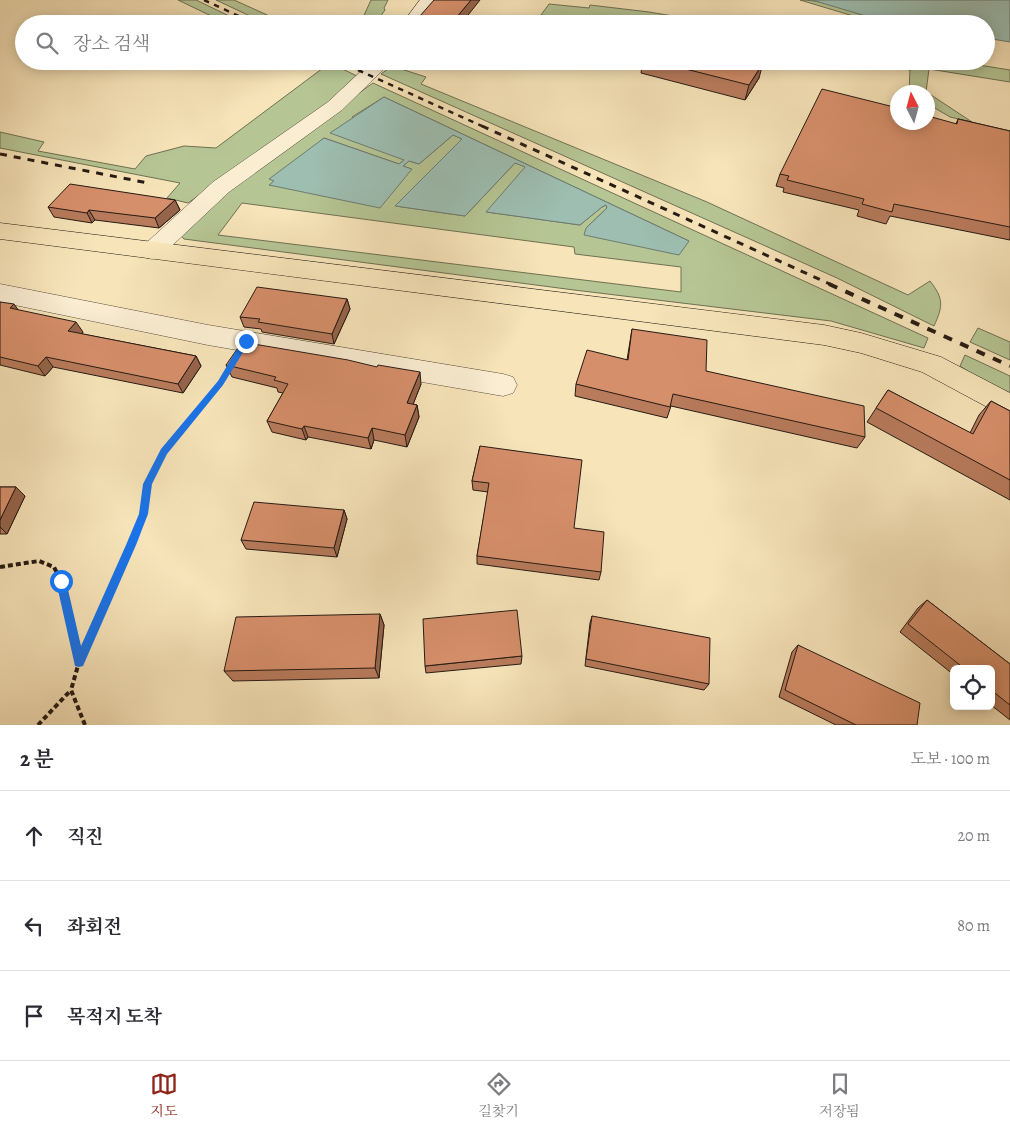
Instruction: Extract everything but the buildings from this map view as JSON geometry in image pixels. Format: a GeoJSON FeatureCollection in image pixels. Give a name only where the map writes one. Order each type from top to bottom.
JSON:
{"type":"FeatureCollection","features":[{"type":"Feature","properties":{"kind":"main road"},"geometry":{"type":"LineString","coordinates":[[0,231],[824,335],[931,364],[1010,406]]}},
{"type":"Feature","properties":{"kind":"street"},"geometry":{"type":"LineString","coordinates":[[417,15],[428,0]]}},
{"type":"Feature","properties":{"kind":"street"},"geometry":{"type":"LineString","coordinates":[[152,251],[221,186],[335,106],[375,70]]}},
{"type":"Feature","properties":{"kind":"street"},"geometry":{"type":"LineString","coordinates":[[0,293],[246,341],[503,385]]}},
{"type":"Feature","properties":{"kind":"path"},"geometry":{"type":"LineString","coordinates":[[38,725],[71,690],[79,662],[144,514],[148,484],[164,452],[220,383],[246,341]]}},
{"type":"Feature","properties":{"kind":"path"},"geometry":{"type":"LineString","coordinates":[[0,568],[39,561],[54,567],[61,581],[79,662]]}},
{"type":"Feature","properties":{"kind":"path"},"geometry":{"type":"LineString","coordinates":[[71,690],[85,725]]}},
{"type":"Feature","properties":{"kind":"green space"},"geometry":{"type":"Polygon","coordinates":[[[178,0],[196,0],[227,15],[209,15],[178,0]]]}},
{"type":"Feature","properties":{"kind":"green space"},"geometry":{"type":"Polygon","coordinates":[[[216,0],[234,0],[267,15],[248,15],[216,0]]]}},
{"type":"Feature","properties":{"kind":"green space"},"geometry":{"type":"Polygon","coordinates":[[[371,0],[388,0],[381,15],[364,15],[371,0]]]}},
{"type":"Feature","properties":{"kind":"green space"},"geometry":{"type":"Polygon","coordinates":[[[800,0],[826,3],[863,15],[850,15],[800,0]]]}},
{"type":"Feature","properties":{"kind":"green space"},"geometry":{"type":"Polygon","coordinates":[[[549,4],[589,8],[590,5],[667,15],[541,15],[549,4]]]}},
{"type":"Feature","properties":{"kind":"green space"},"geometry":{"type":"Polygon","coordinates":[[[995,68],[1010,70],[1010,82],[935,70],[995,70],[995,68]]]}},
{"type":"Feature","properties":{"kind":"green space"},"geometry":{"type":"Polygon","coordinates":[[[320,70],[345,70],[359,77],[332,102],[188,203],[167,198],[180,183],[0,148],[0,132],[44,142],[38,151],[135,169],[146,156],[184,146],[216,148],[320,70]]]}},
{"type":"Feature","properties":{"kind":"green space"},"geometry":{"type":"Polygon","coordinates":[[[386,70],[404,70],[426,77],[421,84],[707,202],[908,295],[930,281],[938,293],[941,303],[934,326],[837,278],[381,74],[386,70]]]}},
{"type":"Feature","properties":{"kind":"green space"},"geometry":{"type":"Polygon","coordinates":[[[910,70],[929,70],[927,85],[909,85],[910,70]]]}},
{"type":"Feature","properties":{"kind":"green space"},"geometry":{"type":"Polygon","coordinates":[[[373,83],[928,338],[924,348],[831,321],[574,290],[184,239],[180,235],[237,181],[373,83]],[[384,97],[352,117],[405,160],[399,164],[324,138],[270,185],[411,169],[403,166],[409,161],[419,164],[453,135],[462,139],[396,206],[465,216],[515,163],[526,167],[487,212],[580,225],[606,205],[607,208],[586,228],[689,241],[384,97]],[[242,203],[218,235],[681,292],[681,267],[575,254],[574,247],[242,203]]]}},
{"type":"Feature","properties":{"kind":"green space"},"geometry":{"type":"Polygon","coordinates":[[[935,98],[972,122],[950,117],[935,108],[935,98]]]}},
{"type":"Feature","properties":{"kind":"green space"},"geometry":{"type":"Polygon","coordinates":[[[978,328],[1010,342],[1010,360],[970,342],[978,328]]]}},
{"type":"Feature","properties":{"kind":"green space"},"geometry":{"type":"Polygon","coordinates":[[[965,355],[1010,376],[1010,393],[978,378],[960,366],[965,355]]]}},
{"type":"Feature","properties":{"kind":"shaded area"},"geometry":{"type":"Polygon","coordinates":[[[812,0],[1010,0],[1010,42],[995,40],[995,15],[862,15],[812,0]]]}},
{"type":"Feature","properties":{"kind":"shaded area"},"geometry":{"type":"Polygon","coordinates":[[[384,97],[689,241],[679,255],[584,235],[586,228],[607,208],[606,205],[580,225],[486,212],[525,167],[515,163],[465,216],[395,206],[462,139],[453,135],[419,164],[409,161],[403,166],[412,169],[380,208],[269,185],[274,181],[269,179],[324,138],[399,164],[404,160],[330,133],[384,97]]]}},
{"type":"Feature","properties":{"kind":"railway"},"geometry":{"type":"LineString","coordinates":[[204,0],[236,15]]}},
{"type":"Feature","properties":{"kind":"railway"},"geometry":{"type":"LineString","coordinates":[[358,70],[484,127]]}},
{"type":"Feature","properties":{"kind":"railway"},"geometry":{"type":"LineString","coordinates":[[482,126],[832,285]]}},
{"type":"Feature","properties":{"kind":"railway"},"geometry":{"type":"LineString","coordinates":[[0,154],[148,183]]}},
{"type":"Feature","properties":{"kind":"railway"},"geometry":{"type":"LineString","coordinates":[[829,284],[1010,366]]}},
{"type":"Feature","properties":{"kind":"route"},"geometry":{"type":"LineString","coordinates":[[61,581],[79,662],[144,514],[148,484],[164,452],[220,383],[246,341]]}}]}
